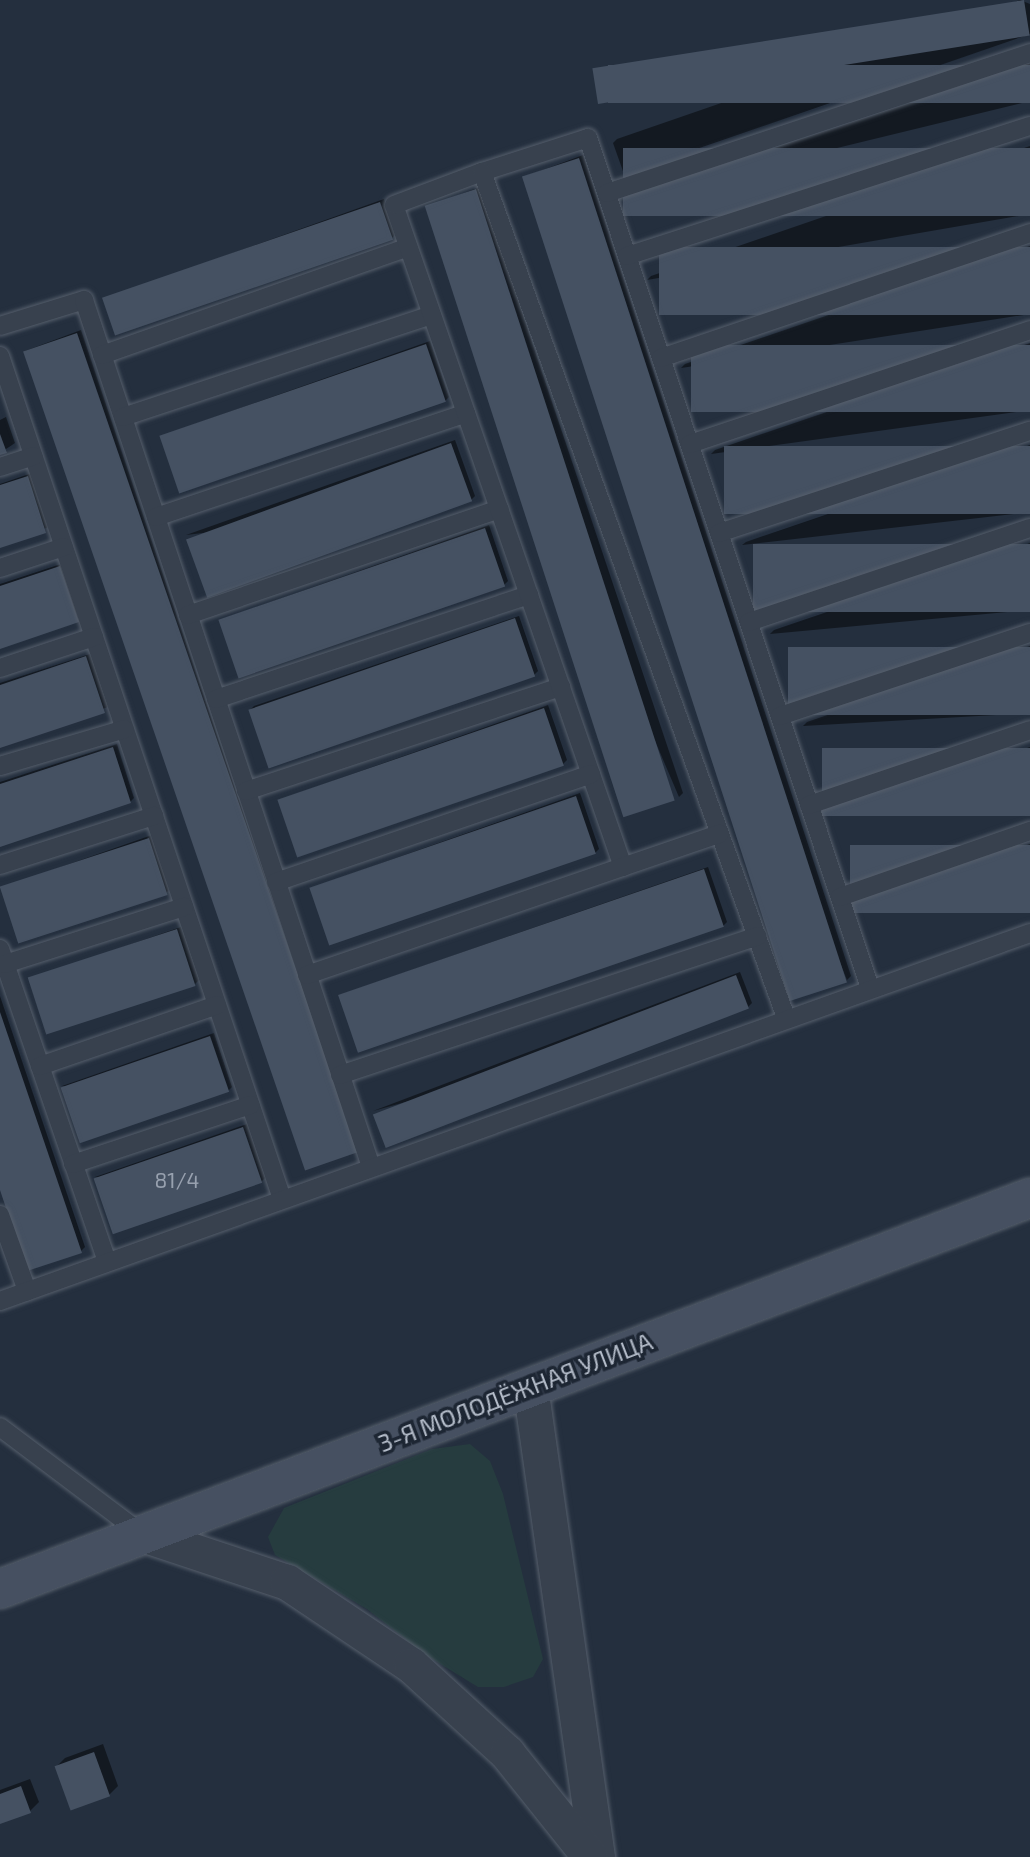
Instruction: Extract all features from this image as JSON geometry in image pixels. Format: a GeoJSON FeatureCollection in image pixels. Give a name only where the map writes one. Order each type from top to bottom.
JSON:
{"type":"FeatureCollection","features":[{"type":"Feature","properties":{"kind":"main road","name":"3-Я МОЛОДЁЖНАЯ УЛИЦА"},"geometry":{"type":"LineString","coordinates":[[0,1589],[1030,1198]]}},
{"type":"Feature","properties":{"kind":"street"},"geometry":{"type":"LineString","coordinates":[[530,1386],[597,1857]]}},
{"type":"Feature","properties":{"kind":"street"},"geometry":{"type":"LineString","coordinates":[[142,1534],[287,1582],[411,1665],[507,1753],[590,1857]]}},
{"type":"Feature","properties":{"kind":"lane"},"geometry":{"type":"LineString","coordinates":[[607,193],[1030,53]]}},
{"type":"Feature","properties":{"kind":"lane"},"geometry":{"type":"LineString","coordinates":[[628,256],[1030,126]]}},
{"type":"Feature","properties":{"kind":"lane"},"geometry":{"type":"LineString","coordinates":[[623,867],[394,205],[482,172],[588,138],[870,988]]}},
{"type":"Feature","properties":{"kind":"lane"},"geometry":{"type":"LineString","coordinates":[[482,172],[786,1018]]}},
{"type":"Feature","properties":{"kind":"lane"},"geometry":{"type":"LineString","coordinates":[[661,358],[1030,233]]}},
{"type":"Feature","properties":{"kind":"lane"},"geometry":{"type":"LineString","coordinates":[[102,355],[408,247]]}},
{"type":"Feature","properties":{"kind":"lane"},"geometry":{"type":"LineString","coordinates":[[0,326],[83,300],[371,1167]]}},
{"type":"Feature","properties":{"kind":"lane"},"geometry":{"type":"LineString","coordinates":[[123,417],[432,315]]}},
{"type":"Feature","properties":{"kind":"lane"},"geometry":{"type":"LineString","coordinates":[[690,444],[1030,330]]}},
{"type":"Feature","properties":{"kind":"lane"},"geometry":{"type":"LineString","coordinates":[[0,355],[7,401],[33,456],[282,1199]]}},
{"type":"Feature","properties":{"kind":"lane"},"geometry":{"type":"LineString","coordinates":[[156,517],[466,413]]}},
{"type":"Feature","properties":{"kind":"lane"},"geometry":{"type":"LineString","coordinates":[[719,533],[1030,431]]}},
{"type":"Feature","properties":{"kind":"lane"},"geometry":{"type":"LineString","coordinates":[[0,467],[33,456]]}},
{"type":"Feature","properties":{"kind":"lane"},"geometry":{"type":"LineString","coordinates":[[188,615],[499,509]]}},
{"type":"Feature","properties":{"kind":"lane"},"geometry":{"type":"LineString","coordinates":[[749,622],[1030,528]]}},
{"type":"Feature","properties":{"kind":"lane"},"geometry":{"type":"LineString","coordinates":[[0,568],[64,548]]}},
{"type":"Feature","properties":{"kind":"lane"},"geometry":{"type":"LineString","coordinates":[[216,699],[529,595]]}},
{"type":"Feature","properties":{"kind":"lane"},"geometry":{"type":"LineString","coordinates":[[780,716],[1030,633]]}},
{"type":"Feature","properties":{"kind":"lane"},"geometry":{"type":"LineString","coordinates":[[0,668],[94,637]]}},
{"type":"Feature","properties":{"kind":"lane"},"geometry":{"type":"LineString","coordinates":[[246,791],[561,687]]}},
{"type":"Feature","properties":{"kind":"lane"},"geometry":{"type":"LineString","coordinates":[[0,766],[125,729]]}},
{"type":"Feature","properties":{"kind":"lane"},"geometry":{"type":"LineString","coordinates":[[809,805],[1030,730]]}},
{"type":"Feature","properties":{"kind":"lane"},"geometry":{"type":"LineString","coordinates":[[276,882],[591,774]]}},
{"type":"Feature","properties":{"kind":"lane"},"geometry":{"type":"LineString","coordinates":[[0,865],[154,817]]}},
{"type":"Feature","properties":{"kind":"lane"},"geometry":{"type":"LineString","coordinates":[[840,897],[1030,831]]}},
{"type":"Feature","properties":{"kind":"lane"},"geometry":{"type":"LineString","coordinates":[[307,975],[720,834]]}},
{"type":"Feature","properties":{"kind":"lane"},"geometry":{"type":"LineString","coordinates":[[107,1262],[2,956],[184,907]]}},
{"type":"Feature","properties":{"kind":"lane"},"geometry":{"type":"LineString","coordinates":[[0,1301],[1030,933]]}},
{"type":"Feature","properties":{"kind":"lane"},"geometry":{"type":"LineString","coordinates":[[340,1074],[757,936]]}},
{"type":"Feature","properties":{"kind":"lane"},"geometry":{"type":"LineString","coordinates":[[40,1066],[217,1005]]}},
{"type":"Feature","properties":{"kind":"lane"},"geometry":{"type":"LineString","coordinates":[[73,1164],[250,1105]]}},
{"type":"Feature","properties":{"kind":"lane"},"geometry":{"type":"LineString","coordinates":[[1,1222],[27,1291]]}},
{"type":"Feature","properties":{"kind":"lane"},"geometry":{"type":"LineString","coordinates":[[0,1427],[142,1534]]}},
{"type":"Feature","properties":{"kind":"green space"},"geometry":{"type":"Polygon","coordinates":[[[470,1444],[490,1461],[503,1494],[543,1659],[533,1677],[504,1687],[478,1687],[424,1654],[367,1609],[275,1555],[268,1537],[284,1508],[432,1449],[470,1444]]]}},
{"type":"Feature","properties":{"kind":"building"},"geometry":{"type":"Polygon","coordinates":[[[1024,0],[1030,36],[598,104],[592,68],[1024,0]]]}},
{"type":"Feature","properties":{"kind":"building"},"geometry":{"type":"Polygon","coordinates":[[[608,65],[1030,65],[1030,103],[608,103],[608,65]]]}},
{"type":"Feature","properties":{"kind":"building"},"geometry":{"type":"Polygon","coordinates":[[[623,148],[1030,148],[1030,216],[623,216],[623,148]]]}},
{"type":"Feature","properties":{"kind":"building"},"geometry":{"type":"Polygon","coordinates":[[[579,158],[847,983],[790,1001],[522,177],[579,158]]]}},
{"type":"Feature","properties":{"kind":"building"},"geometry":{"type":"Polygon","coordinates":[[[476,189],[675,801],[623,817],[425,206],[476,189]]]}},
{"type":"Feature","properties":{"kind":"building"},"geometry":{"type":"Polygon","coordinates":[[[380,202],[393,240],[115,336],[102,298],[380,202]]]}},
{"type":"Feature","properties":{"kind":"building"},"geometry":{"type":"Polygon","coordinates":[[[659,247],[1030,247],[1030,315],[659,315],[659,247]]]}},
{"type":"Feature","properties":{"kind":"building"},"geometry":{"type":"Polygon","coordinates":[[[77,333],[359,1152],[305,1170],[23,352],[77,333]]]}},
{"type":"Feature","properties":{"kind":"building"},"geometry":{"type":"Polygon","coordinates":[[[426,344],[446,402],[179,493],[159,436],[426,344]]]}},
{"type":"Feature","properties":{"kind":"building"},"geometry":{"type":"Polygon","coordinates":[[[691,345],[1030,345],[1030,412],[691,412],[691,345]]]}},
{"type":"Feature","properties":{"kind":"building"},"geometry":{"type":"Polygon","coordinates":[[[0,434],[7,453],[0,455],[0,434]]]}},
{"type":"Feature","properties":{"kind":"building"},"geometry":{"type":"Polygon","coordinates":[[[451,443],[472,501],[207,598],[186,539],[451,443]]]}},
{"type":"Feature","properties":{"kind":"building"},"geometry":{"type":"Polygon","coordinates":[[[724,446],[1030,446],[1030,514],[724,514],[724,446]]]}},
{"type":"Feature","properties":{"kind":"building"},"geometry":{"type":"Polygon","coordinates":[[[28,476],[46,533],[0,548],[0,485],[28,476]]]}},
{"type":"Feature","properties":{"kind":"building"},"geometry":{"type":"Polygon","coordinates":[[[485,528],[505,587],[239,678],[218,620],[485,528]]]}},
{"type":"Feature","properties":{"kind":"building"},"geometry":{"type":"Polygon","coordinates":[[[753,544],[1030,544],[1030,612],[753,612],[753,544]]]}},
{"type":"Feature","properties":{"kind":"building"},"geometry":{"type":"Polygon","coordinates":[[[60,566],[79,622],[0,649],[0,586],[60,566]]]}},
{"type":"Feature","properties":{"kind":"building"},"geometry":{"type":"Polygon","coordinates":[[[515,618],[535,677],[269,768],[248,710],[515,618]]]}},
{"type":"Feature","properties":{"kind":"building"},"geometry":{"type":"Polygon","coordinates":[[[788,647],[1030,647],[1030,715],[788,715],[788,647]]]}},
{"type":"Feature","properties":{"kind":"building"},"geometry":{"type":"Polygon","coordinates":[[[86,656],[105,713],[0,748],[0,685],[86,656]]]}},
{"type":"Feature","properties":{"kind":"building"},"geometry":{"type":"Polygon","coordinates":[[[544,708],[564,766],[297,857],[277,800],[544,708]]]}},
{"type":"Feature","properties":{"kind":"building"},"geometry":{"type":"Polygon","coordinates":[[[113,747],[131,803],[0,847],[0,784],[113,747]]]}},
{"type":"Feature","properties":{"kind":"building"},"geometry":{"type":"Polygon","coordinates":[[[822,748],[1030,748],[1030,816],[822,816],[822,748]]]}},
{"type":"Feature","properties":{"kind":"building"},"geometry":{"type":"Polygon","coordinates":[[[576,796],[596,854],[329,945],[309,888],[576,796]]]}},
{"type":"Feature","properties":{"kind":"building"},"geometry":{"type":"Polygon","coordinates":[[[149,838],[168,895],[18,944],[0,886],[149,838]]]}},
{"type":"Feature","properties":{"kind":"building"},"geometry":{"type":"Polygon","coordinates":[[[850,845],[1030,845],[1030,913],[850,913],[850,845]]]}},
{"type":"Feature","properties":{"kind":"building"},"geometry":{"type":"Polygon","coordinates":[[[704,869],[724,927],[358,1053],[338,995],[704,869]]]}},
{"type":"Feature","properties":{"kind":"building"},"geometry":{"type":"Polygon","coordinates":[[[177,929],[196,986],[46,1035],[28,978],[177,929]]]}},
{"type":"Feature","properties":{"kind":"building"},"geometry":{"type":"Polygon","coordinates":[[[736,975],[749,1009],[386,1148],[373,1114],[736,975]]]}},
{"type":"Feature","properties":{"kind":"building"},"geometry":{"type":"Polygon","coordinates":[[[0,1012],[82,1253],[27,1271],[0,1190],[0,1012]]]}},
{"type":"Feature","properties":{"kind":"building"},"geometry":{"type":"Polygon","coordinates":[[[210,1036],[229,1092],[80,1143],[61,1087],[210,1036]]]}},
{"type":"Feature","properties":{"kind":"building"},"geometry":{"type":"Polygon","coordinates":[[[243,1127],[262,1183],[113,1234],[94,1178],[243,1127]]]}},
{"type":"Feature","properties":{"kind":"building"},"geometry":{"type":"Polygon","coordinates":[[[94,1752],[110,1796],[71,1811],[55,1766],[94,1752]]]}},
{"type":"Feature","properties":{"kind":"building"},"geometry":{"type":"Polygon","coordinates":[[[21,1786],[31,1813],[0,1824],[0,1794],[21,1786]]]}}]}
